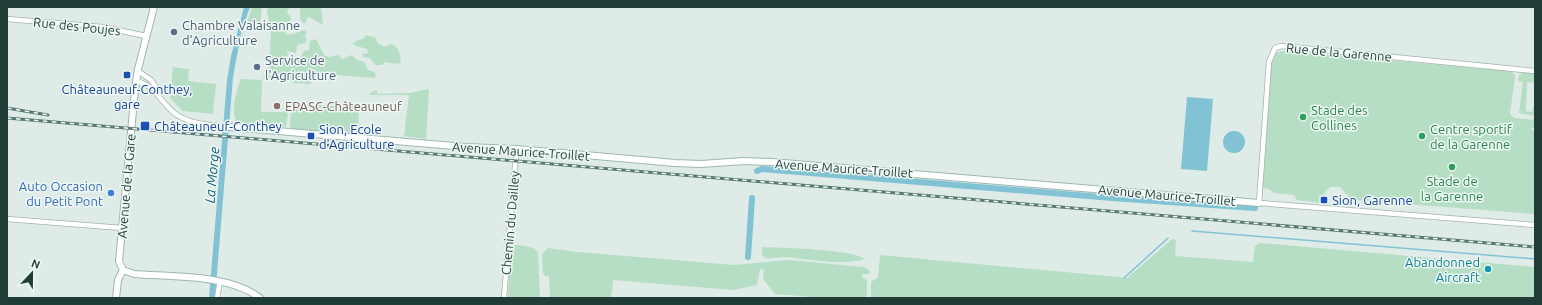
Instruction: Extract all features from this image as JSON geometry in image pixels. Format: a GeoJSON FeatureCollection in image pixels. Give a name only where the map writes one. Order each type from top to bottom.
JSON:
{"type":"FeatureCollection","features":[{"type":"Feature","properties":{"kind":"street","name":"Avenue de la Gare"},"geometry":{"type":"LineString","coordinates":[[123,270],[119,261],[136,81],[154,7]]}},
{"type":"Feature","properties":{"kind":"street","name":"Rue des Poujes"},"geometry":{"type":"LineString","coordinates":[[7,19],[103,27],[146,36]]}},
{"type":"Feature","properties":{"kind":"street","name":"Rue de la Garenne"},"geometry":{"type":"LineString","coordinates":[[1259,203],[1269,62],[1275,48],[1281,46],[1535,72]]}},
{"type":"Feature","properties":{"kind":"street","name":"Avenue Maurice-Troillet"},"geometry":{"type":"LineString","coordinates":[[138,70],[153,83],[162,99]]}},
{"type":"Feature","properties":{"kind":"street","name":"Avenue Maurice-Troillet"},"geometry":{"type":"LineString","coordinates":[[136,81],[149,86],[171,110],[184,119],[197,123],[230,127],[466,147],[517,149],[675,163],[701,164],[744,161],[772,162],[1535,225]]}},
{"type":"Feature","properties":{"kind":"street","name":"Chemin du Dailley"},"geometry":{"type":"LineString","coordinates":[[504,298],[517,149]]}},
{"type":"Feature","properties":{"kind":"street"},"geometry":{"type":"LineString","coordinates":[[7,219],[122,228]]}},
{"type":"Feature","properties":{"kind":"street"},"geometry":{"type":"LineString","coordinates":[[116,298],[118,280],[123,270],[134,274],[219,281],[252,292],[260,298]]}},
{"type":"Feature","properties":{"kind":"street"},"geometry":{"type":"LineString","coordinates":[[217,298],[219,281]]}},
{"type":"Feature","properties":{"kind":"green space"},"geometry":{"type":"Polygon","coordinates":[[[252,7],[262,7],[260,25],[248,31],[247,22],[252,7]]]}},
{"type":"Feature","properties":{"kind":"green space"},"geometry":{"type":"Polygon","coordinates":[[[268,7],[289,7],[287,13],[291,19],[285,35],[294,34],[303,30],[307,32],[305,37],[307,40],[305,43],[297,46],[296,53],[287,51],[288,56],[286,59],[288,61],[300,58],[304,51],[309,50],[310,41],[316,39],[324,55],[329,57],[338,55],[343,59],[352,55],[357,60],[364,62],[368,70],[374,72],[376,75],[375,78],[312,73],[311,84],[263,79],[264,75],[269,74],[271,30],[267,26],[269,18],[267,13],[268,7]]]}},
{"type":"Feature","properties":{"kind":"green space"},"geometry":{"type":"Polygon","coordinates":[[[300,7],[321,7],[323,25],[309,17],[307,18],[306,23],[303,23],[300,19],[300,7]]]}},
{"type":"Feature","properties":{"kind":"green space"},"geometry":{"type":"Polygon","coordinates":[[[365,35],[375,37],[378,44],[384,47],[392,44],[395,46],[399,52],[401,63],[397,64],[385,62],[382,65],[375,65],[370,58],[363,57],[362,54],[368,53],[367,49],[356,46],[352,43],[364,38],[365,35]]]}},
{"type":"Feature","properties":{"kind":"green space","name":"Centre sportif de la Garenne"},"geometry":{"type":"Polygon","coordinates":[[[1282,51],[1512,71],[1515,76],[1510,114],[1514,118],[1535,120],[1535,128],[1532,128],[1531,130],[1535,130],[1535,214],[1355,200],[1350,198],[1340,187],[1330,187],[1324,193],[1321,203],[1297,200],[1294,195],[1274,193],[1269,189],[1262,188],[1270,62],[1274,54],[1282,51]]]}},
{"type":"Feature","properties":{"kind":"green space"},"geometry":{"type":"Polygon","coordinates":[[[173,67],[189,69],[188,81],[216,84],[213,114],[183,111],[170,98],[173,67]]]}},
{"type":"Feature","properties":{"kind":"green space"},"geometry":{"type":"Polygon","coordinates":[[[1524,72],[1535,73],[1535,83],[1527,82],[1526,111],[1532,112],[1533,107],[1535,107],[1535,116],[1519,113],[1523,82],[1518,81],[1519,75],[1524,72]]]}},
{"type":"Feature","properties":{"kind":"green space"},"geometry":{"type":"Polygon","coordinates":[[[241,79],[262,80],[261,112],[288,112],[286,126],[246,124],[236,121],[234,106],[241,79]]]}},
{"type":"Feature","properties":{"kind":"green space"},"geometry":{"type":"Polygon","coordinates":[[[429,89],[426,139],[404,136],[409,95],[369,95],[371,92],[377,90],[377,94],[409,93],[429,89]]]}},
{"type":"Feature","properties":{"kind":"green space"},"geometry":{"type":"Polygon","coordinates":[[[291,105],[357,107],[359,109],[358,133],[354,135],[294,130],[290,127],[291,105]]]}},
{"type":"Feature","properties":{"kind":"green space"},"geometry":{"type":"Polygon","coordinates":[[[1172,239],[1176,240],[1175,256],[1253,262],[1255,246],[1260,243],[1535,267],[1535,298],[871,298],[871,282],[878,277],[880,255],[1127,278],[1172,239]]]}},
{"type":"Feature","properties":{"kind":"green space"},"geometry":{"type":"Polygon","coordinates":[[[515,245],[531,247],[538,253],[540,298],[508,298],[510,248],[515,245]]]}},
{"type":"Feature","properties":{"kind":"green space"},"geometry":{"type":"Polygon","coordinates":[[[762,247],[832,251],[846,253],[865,259],[835,262],[784,257],[765,258],[762,255],[762,247]]]}},
{"type":"Feature","properties":{"kind":"green space"},"geometry":{"type":"Polygon","coordinates":[[[548,248],[577,252],[734,265],[788,260],[864,267],[870,271],[869,274],[862,274],[862,277],[867,280],[866,298],[825,298],[775,294],[763,279],[764,270],[760,269],[757,285],[733,290],[613,280],[611,298],[550,298],[549,276],[545,276],[543,273],[542,254],[548,248]]]}},
{"type":"Feature","properties":{"kind":"water","name":"La Morge"},"geometry":{"type":"Polygon","coordinates":[[[244,7],[250,7],[242,29],[233,77],[215,298],[209,298],[227,80],[231,56],[244,7]]]}},
{"type":"Feature","properties":{"kind":"water"},"geometry":{"type":"Polygon","coordinates":[[[1187,97],[1213,99],[1207,171],[1181,169],[1187,97]]]}},
{"type":"Feature","properties":{"kind":"water"},"geometry":{"type":"Polygon","coordinates":[[[1234,131],[1242,134],[1245,142],[1242,150],[1234,153],[1226,150],[1223,142],[1226,134],[1234,131]]]}},
{"type":"Feature","properties":{"kind":"waterway"},"geometry":{"type":"LineString","coordinates":[[757,171],[762,169],[1112,198],[1255,208]]}},
{"type":"Feature","properties":{"kind":"waterway"},"geometry":{"type":"LineString","coordinates":[[748,257],[752,198]]}},
{"type":"Feature","properties":{"kind":"waterway"},"geometry":{"type":"LineString","coordinates":[[1192,231],[1535,259]]}},
{"type":"Feature","properties":{"kind":"waterway"},"geometry":{"type":"LineString","coordinates":[[1124,278],[1168,238]]}},
{"type":"Feature","properties":{"kind":"railway"},"geometry":{"type":"LineString","coordinates":[[7,108],[48,115]]}},
{"type":"Feature","properties":{"kind":"railway"},"geometry":{"type":"LineString","coordinates":[[7,118],[1535,247]]}},
{"type":"Feature","properties":{"kind":"place","name":"Chambre Valaisanne d'Agriculture"},"geometry":{"type":"Point","coordinates":[174,32]}},
{"type":"Feature","properties":{"kind":"place","name":"Service de l'Agriculture"},"geometry":{"type":"Point","coordinates":[257,67]}},
{"type":"Feature","properties":{"kind":"place","name":"Châteauneuf-Conthey, gare"},"geometry":{"type":"Point","coordinates":[127,75]}},
{"type":"Feature","properties":{"kind":"place","name":"EPASC-Châteauneuf"},"geometry":{"type":"Point","coordinates":[277,106]}},
{"type":"Feature","properties":{"kind":"place","name":"Stade des Collines"},"geometry":{"type":"Point","coordinates":[1303,117]}},
{"type":"Feature","properties":{"kind":"place","name":"Châteauneuf-Conthey"},"geometry":{"type":"Point","coordinates":[145,126]}},
{"type":"Feature","properties":{"kind":"place","name":"Sion, Ecole d'Agriculture"},"geometry":{"type":"Point","coordinates":[311,136]}},
{"type":"Feature","properties":{"kind":"place","name":"Centre sportif de la Garenne"},"geometry":{"type":"Point","coordinates":[1422,136]}},
{"type":"Feature","properties":{"kind":"place","name":"Stade de la Garenne"},"geometry":{"type":"Point","coordinates":[1452,167]}},
{"type":"Feature","properties":{"kind":"place","name":"Auto Occasion du Petit Pont"},"geometry":{"type":"Point","coordinates":[111,193]}},
{"type":"Feature","properties":{"kind":"place","name":"Sion, Garenne"},"geometry":{"type":"Point","coordinates":[1324,200]}},
{"type":"Feature","properties":{"kind":"place","name":"Abandonned Aircraft"},"geometry":{"type":"Point","coordinates":[1488,269]}}]}
